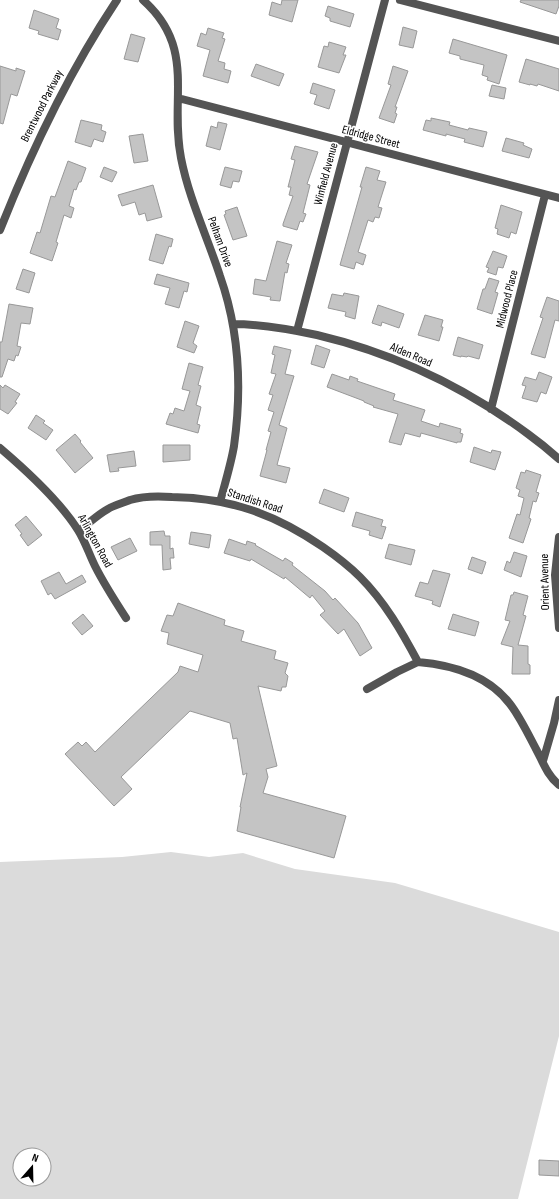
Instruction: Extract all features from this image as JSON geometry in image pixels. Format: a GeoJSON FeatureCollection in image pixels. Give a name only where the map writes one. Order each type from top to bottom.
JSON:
{"type":"FeatureCollection","features":[{"type":"Feature","properties":{"kind":"street","name":"Brentwood Parkway"},"geometry":{"type":"LineString","coordinates":[[0,230],[20,180],[44,127],[84,53],[117,0]]}},
{"type":"Feature","properties":{"kind":"street","name":"Pelham Drive"},"geometry":{"type":"LineString","coordinates":[[143,0],[154,10],[165,24],[173,42],[179,80],[178,122],[180,154],[185,180],[221,277],[233,324],[238,386],[237,419],[234,447],[220,502]]}},
{"type":"Feature","properties":{"kind":"street","name":"Winfield Avenue"},"geometry":{"type":"LineString","coordinates":[[297,331],[385,0]]}},
{"type":"Feature","properties":{"kind":"street"},"geometry":{"type":"LineString","coordinates":[[400,0],[559,41]]}},
{"type":"Feature","properties":{"kind":"street","name":"Eldridge Street"},"geometry":{"type":"LineString","coordinates":[[178,98],[559,198]]}},
{"type":"Feature","properties":{"kind":"street","name":"Midwood Place"},"geometry":{"type":"LineString","coordinates":[[491,409],[546,195]]}},
{"type":"Feature","properties":{"kind":"street","name":"Alden Road"},"geometry":{"type":"LineString","coordinates":[[233,324],[257,324],[297,331],[362,348],[400,362],[438,379],[491,409],[509,420],[559,459]]}},
{"type":"Feature","properties":{"kind":"street","name":"Arlington Road"},"geometry":{"type":"LineString","coordinates":[[0,448],[27,471],[69,517],[79,532],[98,572],[126,618]]}},
{"type":"Feature","properties":{"kind":"street","name":"Standish Road"},"geometry":{"type":"LineString","coordinates":[[79,532],[108,509],[132,500],[159,496],[193,497],[220,502],[248,508],[277,519],[302,532],[338,558],[360,577],[395,620],[418,662]]}},
{"type":"Feature","properties":{"kind":"street","name":"Orient Avenue"},"geometry":{"type":"LineString","coordinates":[[559,537],[555,575],[559,628]]}},
{"type":"Feature","properties":{"kind":"street"},"geometry":{"type":"LineString","coordinates":[[367,689],[418,662],[439,664],[457,668],[478,677],[494,688],[510,704],[550,776],[559,785]]}},
{"type":"Feature","properties":{"kind":"street"},"geometry":{"type":"LineString","coordinates":[[543,761],[559,700]]}},
{"type":"Feature","properties":{"kind":"shaded area"},"geometry":{"type":"Polygon","coordinates":[[[171,852],[209,857],[243,853],[295,869],[395,883],[559,932],[559,1036],[518,1199],[0,1199],[0,862],[122,857],[171,852]]]}},
{"type":"Feature","properties":{"kind":"building"},"geometry":{"type":"Polygon","coordinates":[[[282,0],[298,0],[292,22],[269,15],[272,2],[281,5],[282,0]]]}},
{"type":"Feature","properties":{"kind":"building"},"geometry":{"type":"Polygon","coordinates":[[[521,0],[559,0],[559,6],[556,14],[520,2],[521,0]]]}},
{"type":"Feature","properties":{"kind":"building"},"geometry":{"type":"Polygon","coordinates":[[[328,6],[354,14],[350,27],[330,21],[330,18],[325,16],[328,6]]]}},
{"type":"Feature","properties":{"kind":"building"},"geometry":{"type":"Polygon","coordinates":[[[34,10],[59,19],[56,28],[61,30],[58,40],[38,34],[39,31],[29,28],[34,10]]]}},
{"type":"Feature","properties":{"kind":"building"},"geometry":{"type":"Polygon","coordinates":[[[403,27],[417,31],[413,48],[399,45],[403,27]]]}},
{"type":"Feature","properties":{"kind":"building"},"geometry":{"type":"Polygon","coordinates":[[[208,28],[224,33],[222,38],[225,39],[218,61],[225,63],[224,69],[231,71],[228,83],[203,76],[210,50],[197,46],[201,33],[206,35],[208,28]]]}},
{"type":"Feature","properties":{"kind":"building"},"geometry":{"type":"Polygon","coordinates":[[[131,34],[145,38],[138,62],[124,59],[131,34]]]}},
{"type":"Feature","properties":{"kind":"building"},"geometry":{"type":"Polygon","coordinates":[[[453,39],[507,55],[499,84],[487,80],[488,77],[482,75],[484,65],[460,59],[460,56],[449,53],[453,39]]]}},
{"type":"Feature","properties":{"kind":"building"},"geometry":{"type":"Polygon","coordinates":[[[329,42],[346,47],[343,55],[346,55],[339,73],[318,67],[324,46],[328,47],[329,42]]]}},
{"type":"Feature","properties":{"kind":"building"},"geometry":{"type":"Polygon","coordinates":[[[526,59],[559,69],[559,91],[538,84],[537,86],[519,82],[526,59]]]}},
{"type":"Feature","properties":{"kind":"building"},"geometry":{"type":"Polygon","coordinates":[[[256,64],[284,74],[279,86],[251,76],[256,64]]]}},
{"type":"Feature","properties":{"kind":"building"},"geometry":{"type":"Polygon","coordinates":[[[0,66],[16,71],[16,68],[25,71],[17,96],[11,94],[3,124],[0,123],[0,66]]]}},
{"type":"Feature","properties":{"kind":"building"},"geometry":{"type":"Polygon","coordinates":[[[393,66],[408,71],[395,107],[397,107],[395,113],[397,114],[394,123],[379,118],[391,85],[388,84],[393,66]]]}},
{"type":"Feature","properties":{"kind":"building"},"geometry":{"type":"Polygon","coordinates":[[[313,83],[335,90],[329,109],[314,104],[317,95],[310,93],[313,83]]]}},
{"type":"Feature","properties":{"kind":"building"},"geometry":{"type":"Polygon","coordinates":[[[492,85],[506,88],[504,99],[489,96],[492,85]]]}},
{"type":"Feature","properties":{"kind":"building"},"geometry":{"type":"Polygon","coordinates":[[[431,118],[450,122],[449,125],[468,130],[469,128],[487,132],[483,147],[464,142],[465,139],[423,130],[426,120],[431,121],[431,118]]]}},
{"type":"Feature","properties":{"kind":"building"},"geometry":{"type":"Polygon","coordinates":[[[81,120],[102,125],[101,130],[106,132],[103,142],[94,139],[91,147],[75,142],[81,120]]]}},
{"type":"Feature","properties":{"kind":"building"},"geometry":{"type":"Polygon","coordinates":[[[218,122],[227,124],[220,150],[206,146],[211,126],[217,128],[218,122]]]}},
{"type":"Feature","properties":{"kind":"building"},"geometry":{"type":"Polygon","coordinates":[[[143,134],[148,161],[134,163],[129,136],[143,134]]]}},
{"type":"Feature","properties":{"kind":"building"},"geometry":{"type":"Polygon","coordinates":[[[506,138],[524,143],[523,145],[532,149],[529,158],[502,151],[506,138]]]}},
{"type":"Feature","properties":{"kind":"building"},"geometry":{"type":"Polygon","coordinates":[[[295,146],[318,152],[307,184],[310,185],[303,213],[306,214],[303,222],[300,221],[297,230],[283,226],[293,196],[289,195],[291,187],[288,187],[295,160],[291,159],[295,146]]]}},
{"type":"Feature","properties":{"kind":"building"},"geometry":{"type":"Polygon","coordinates":[[[68,161],[86,168],[81,182],[79,182],[76,190],[74,189],[69,206],[74,208],[71,218],[64,215],[56,242],[58,243],[52,261],[30,253],[37,232],[40,233],[51,196],[55,197],[68,161]]]}},
{"type":"Feature","properties":{"kind":"building"},"geometry":{"type":"Polygon","coordinates":[[[104,167],[117,172],[112,182],[100,177],[104,167]]]}},
{"type":"Feature","properties":{"kind":"building"},"geometry":{"type":"Polygon","coordinates":[[[225,167],[242,171],[239,182],[233,181],[231,188],[220,185],[225,167]]]}},
{"type":"Feature","properties":{"kind":"building"},"geometry":{"type":"Polygon","coordinates":[[[366,167],[380,171],[377,180],[386,182],[378,207],[382,208],[379,218],[375,217],[373,222],[368,220],[358,252],[366,255],[363,265],[356,262],[354,269],[340,265],[362,187],[360,187],[366,167]]]}},
{"type":"Feature","properties":{"kind":"building"},"geometry":{"type":"Polygon","coordinates":[[[153,185],[162,217],[147,221],[145,213],[139,215],[135,202],[122,206],[118,195],[153,185]]]}},
{"type":"Feature","properties":{"kind":"building"},"geometry":{"type":"Polygon","coordinates":[[[501,205],[522,212],[516,234],[511,232],[509,238],[497,234],[498,229],[495,228],[501,205]]]}},
{"type":"Feature","properties":{"kind":"building"},"geometry":{"type":"Polygon","coordinates":[[[237,207],[247,236],[233,240],[224,215],[226,214],[225,211],[237,207]]]}},
{"type":"Feature","properties":{"kind":"building"},"geometry":{"type":"Polygon","coordinates":[[[156,234],[173,239],[163,264],[149,260],[156,234]]]}},
{"type":"Feature","properties":{"kind":"building"},"geometry":{"type":"Polygon","coordinates":[[[277,241],[292,245],[286,263],[289,264],[287,273],[285,272],[280,301],[270,300],[271,297],[253,294],[255,279],[266,281],[277,241]]]}},
{"type":"Feature","properties":{"kind":"building"},"geometry":{"type":"Polygon","coordinates":[[[493,251],[507,256],[503,268],[498,267],[496,275],[487,272],[489,268],[486,267],[493,251]]]}},
{"type":"Feature","properties":{"kind":"building"},"geometry":{"type":"Polygon","coordinates":[[[23,269],[35,273],[29,293],[16,289],[23,269]]]}},
{"type":"Feature","properties":{"kind":"building"},"geometry":{"type":"Polygon","coordinates":[[[157,274],[189,283],[187,292],[184,291],[179,308],[165,304],[170,288],[154,284],[157,274]]]}},
{"type":"Feature","properties":{"kind":"building"},"geometry":{"type":"Polygon","coordinates":[[[489,278],[499,281],[495,292],[498,293],[492,314],[477,309],[483,289],[485,289],[489,278]]]}},
{"type":"Feature","properties":{"kind":"building"},"geometry":{"type":"Polygon","coordinates":[[[344,293],[359,296],[355,319],[345,316],[346,312],[328,308],[332,294],[343,296],[344,293]]]}},
{"type":"Feature","properties":{"kind":"building"},"geometry":{"type":"Polygon","coordinates":[[[547,297],[559,301],[559,321],[555,320],[545,358],[531,354],[543,318],[540,317],[547,297]]]}},
{"type":"Feature","properties":{"kind":"building"},"geometry":{"type":"Polygon","coordinates":[[[9,304],[33,308],[30,324],[21,323],[17,346],[21,347],[18,356],[16,355],[14,361],[8,359],[2,377],[0,377],[0,342],[2,342],[9,304]]]}},
{"type":"Feature","properties":{"kind":"building"},"geometry":{"type":"Polygon","coordinates":[[[378,305],[404,314],[399,328],[382,322],[381,326],[372,323],[378,305]]]}},
{"type":"Feature","properties":{"kind":"building"},"geometry":{"type":"Polygon","coordinates":[[[425,315],[443,320],[441,327],[443,327],[439,341],[418,335],[425,315]]]}},
{"type":"Feature","properties":{"kind":"building"},"geometry":{"type":"Polygon","coordinates":[[[185,321],[199,326],[193,343],[197,346],[194,353],[177,347],[185,321]]]}},
{"type":"Feature","properties":{"kind":"building"},"geometry":{"type":"Polygon","coordinates":[[[458,337],[483,345],[479,359],[468,356],[461,357],[453,355],[458,337]]]}},
{"type":"Feature","properties":{"kind":"building"},"geometry":{"type":"Polygon","coordinates":[[[316,345],[330,350],[324,368],[311,364],[316,345]]]}},
{"type":"Feature","properties":{"kind":"building"},"geometry":{"type":"Polygon","coordinates":[[[274,346],[291,350],[285,374],[294,376],[279,425],[287,428],[277,465],[290,468],[286,483],[260,476],[271,432],[268,431],[274,412],[268,410],[273,395],[269,394],[276,374],[271,373],[275,355],[272,354],[274,346]]]}},
{"type":"Feature","properties":{"kind":"building"},"geometry":{"type":"Polygon","coordinates":[[[189,363],[203,367],[198,385],[201,386],[196,405],[201,407],[197,424],[200,425],[198,433],[166,424],[170,413],[173,414],[175,408],[184,411],[190,391],[182,389],[189,363]]]}},
{"type":"Feature","properties":{"kind":"building"},"geometry":{"type":"Polygon","coordinates":[[[539,372],[552,377],[546,394],[541,392],[537,402],[522,398],[526,386],[522,385],[525,377],[536,380],[539,372]]]}},
{"type":"Feature","properties":{"kind":"building"},"geometry":{"type":"Polygon","coordinates":[[[332,374],[349,380],[350,376],[358,379],[357,381],[395,394],[393,400],[425,410],[421,421],[439,427],[440,423],[461,429],[460,433],[463,434],[461,442],[457,443],[421,433],[420,437],[405,433],[401,445],[389,442],[398,414],[373,407],[374,406],[364,401],[327,387],[332,374]]]}},
{"type":"Feature","properties":{"kind":"building"},"geometry":{"type":"Polygon","coordinates":[[[0,385],[3,388],[5,385],[20,394],[15,402],[17,403],[8,414],[0,409],[0,385]]]}},
{"type":"Feature","properties":{"kind":"building"},"geometry":{"type":"Polygon","coordinates":[[[36,415],[45,421],[43,423],[53,430],[46,440],[28,428],[36,415]]]}},
{"type":"Feature","properties":{"kind":"building"},"geometry":{"type":"Polygon","coordinates":[[[75,434],[93,458],[75,473],[56,450],[75,434]]]}},
{"type":"Feature","properties":{"kind":"building"},"geometry":{"type":"Polygon","coordinates":[[[163,445],[190,445],[190,460],[163,462],[163,445]]]}},
{"type":"Feature","properties":{"kind":"building"},"geometry":{"type":"Polygon","coordinates":[[[474,447],[491,453],[492,450],[501,452],[495,470],[470,462],[474,447]]]}},
{"type":"Feature","properties":{"kind":"building"},"geometry":{"type":"Polygon","coordinates":[[[134,451],[136,466],[118,468],[119,471],[110,472],[107,455],[134,451]]]}},
{"type":"Feature","properties":{"kind":"building"},"geometry":{"type":"Polygon","coordinates":[[[526,470],[541,475],[536,492],[539,493],[536,502],[533,501],[529,518],[531,519],[523,543],[509,538],[517,514],[520,515],[524,498],[518,496],[520,490],[516,488],[521,472],[525,473],[526,470]]]}},
{"type":"Feature","properties":{"kind":"building"},"geometry":{"type":"Polygon","coordinates":[[[324,489],[349,498],[344,512],[319,503],[324,489]]]}},
{"type":"Feature","properties":{"kind":"building"},"geometry":{"type":"Polygon","coordinates":[[[356,512],[383,520],[381,526],[386,527],[382,539],[369,535],[370,531],[352,526],[356,512]]]}},
{"type":"Feature","properties":{"kind":"building"},"geometry":{"type":"Polygon","coordinates":[[[26,516],[42,535],[28,546],[20,535],[22,534],[15,525],[26,516]]]}},
{"type":"Feature","properties":{"kind":"building"},"geometry":{"type":"Polygon","coordinates":[[[164,531],[165,536],[170,536],[170,549],[173,548],[174,558],[170,558],[171,569],[163,570],[162,545],[150,545],[150,532],[164,531]]]}},
{"type":"Feature","properties":{"kind":"building"},"geometry":{"type":"Polygon","coordinates":[[[191,532],[211,535],[209,548],[189,544],[191,532]]]}},
{"type":"Feature","properties":{"kind":"building"},"geometry":{"type":"Polygon","coordinates":[[[130,538],[137,551],[118,560],[111,547],[130,538]]]}},
{"type":"Feature","properties":{"kind":"building"},"geometry":{"type":"Polygon","coordinates":[[[229,539],[246,545],[247,541],[256,544],[255,545],[283,561],[285,558],[293,563],[292,565],[325,591],[333,600],[335,598],[358,623],[372,648],[360,656],[344,629],[338,634],[320,615],[325,611],[312,595],[310,598],[285,577],[284,579],[251,559],[250,561],[224,553],[229,539]]]}},
{"type":"Feature","properties":{"kind":"building"},"geometry":{"type":"Polygon","coordinates":[[[389,544],[415,550],[411,565],[385,558],[389,544]]]}},
{"type":"Feature","properties":{"kind":"building"},"geometry":{"type":"Polygon","coordinates":[[[514,552],[527,556],[521,577],[504,570],[507,561],[510,563],[514,552]]]}},
{"type":"Feature","properties":{"kind":"building"},"geometry":{"type":"Polygon","coordinates":[[[472,557],[486,562],[482,574],[468,569],[472,557]]]}},
{"type":"Feature","properties":{"kind":"building"},"geometry":{"type":"Polygon","coordinates":[[[433,570],[450,574],[440,607],[432,604],[433,601],[415,596],[420,582],[428,584],[433,570]]]}},
{"type":"Feature","properties":{"kind":"building"},"geometry":{"type":"Polygon","coordinates":[[[59,572],[66,584],[82,575],[86,582],[55,599],[51,593],[48,595],[41,581],[59,572]]]}},
{"type":"Feature","properties":{"kind":"building"},"geometry":{"type":"Polygon","coordinates":[[[514,592],[528,596],[523,615],[526,616],[518,645],[528,646],[528,664],[530,665],[530,674],[512,674],[513,647],[501,644],[510,621],[505,620],[511,595],[513,595],[514,592]]]}},
{"type":"Feature","properties":{"kind":"building"},"geometry":{"type":"Polygon","coordinates":[[[178,603],[225,620],[224,625],[244,631],[241,641],[276,651],[274,659],[288,663],[285,673],[288,676],[286,687],[282,687],[281,691],[258,686],[277,766],[266,769],[268,777],[263,793],[346,816],[334,858],[237,831],[247,773],[243,775],[237,738],[233,739],[230,723],[190,711],[121,777],[132,789],[114,806],[65,754],[78,742],[82,746],[86,742],[95,752],[178,672],[180,666],[198,672],[203,655],[167,644],[169,633],[161,631],[167,615],[173,616],[178,603]]]}},
{"type":"Feature","properties":{"kind":"building"},"geometry":{"type":"Polygon","coordinates":[[[83,614],[93,626],[82,635],[72,623],[83,614]]]}},
{"type":"Feature","properties":{"kind":"building"},"geometry":{"type":"Polygon","coordinates":[[[453,614],[479,622],[475,636],[448,629],[453,614]]]}},
{"type":"Feature","properties":{"kind":"building"},"geometry":{"type":"Polygon","coordinates":[[[539,1160],[559,1161],[559,1176],[539,1175],[539,1160]]]}}]}
